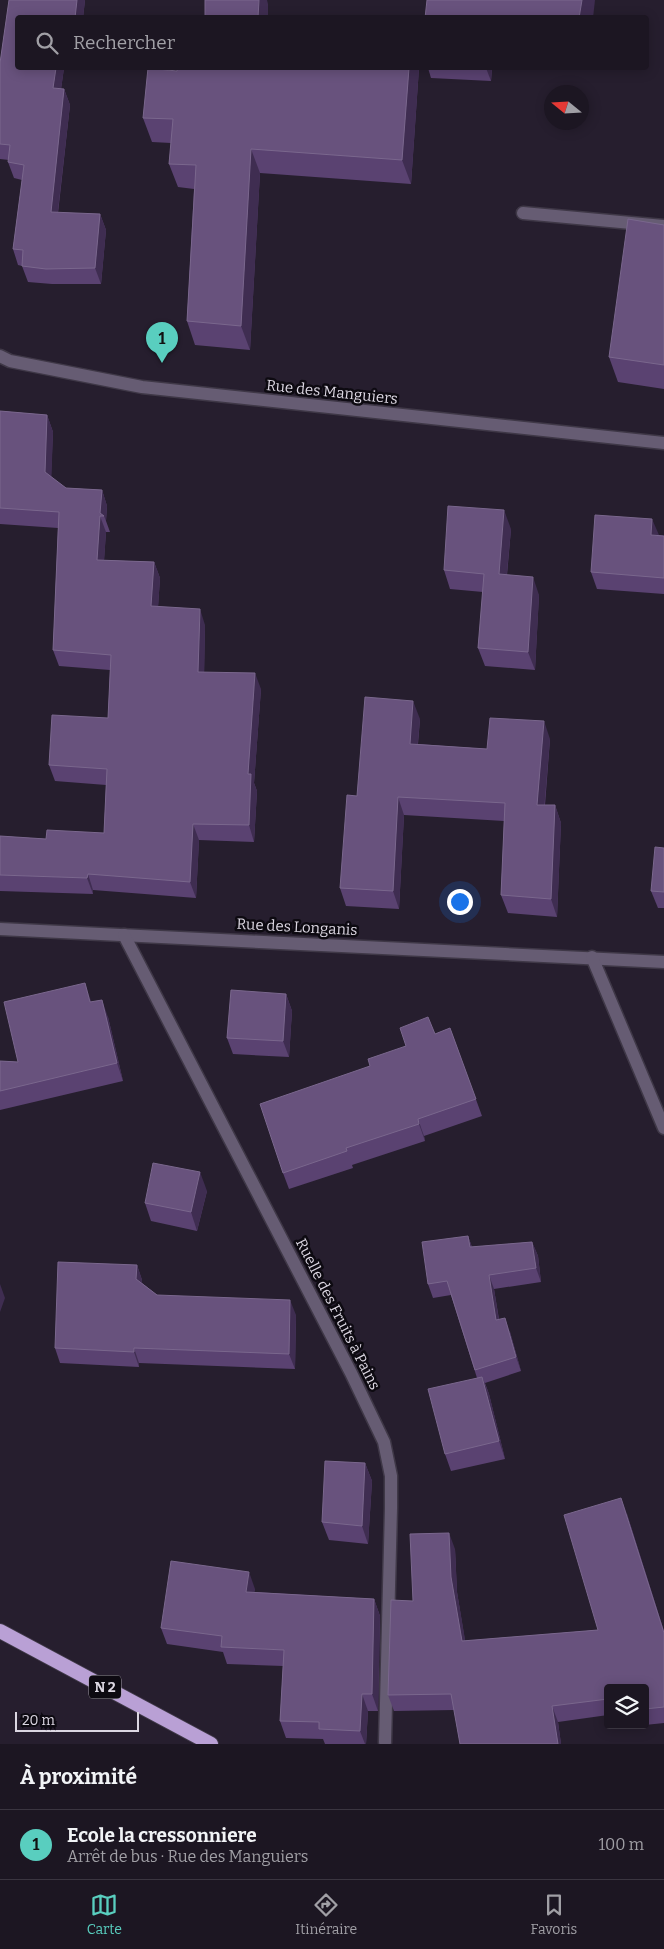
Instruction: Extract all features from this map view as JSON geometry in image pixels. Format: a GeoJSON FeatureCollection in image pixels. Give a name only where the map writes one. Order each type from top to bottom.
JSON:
{"type":"FeatureCollection","features":[{"type":"Feature","properties":{"kind":"highway","name":"N 2"},"geometry":{"type":"LineString","coordinates":[[0,1631],[211,1744]]}},
{"type":"Feature","properties":{"kind":"street"},"geometry":{"type":"LineString","coordinates":[[523,213],[664,226]]}},
{"type":"Feature","properties":{"kind":"street","name":"Rue des Manguiers"},"geometry":{"type":"LineString","coordinates":[[0,356],[10,360],[142,387],[664,443]]}},
{"type":"Feature","properties":{"kind":"street","name":"Rue des Longanis"},"geometry":{"type":"LineString","coordinates":[[0,929],[664,962]]}},
{"type":"Feature","properties":{"kind":"street","name":"Ruelle des Fruits à Pains"},"geometry":{"type":"LineString","coordinates":[[124,935],[351,1373],[384,1442],[391,1476],[385,1742]]}},
{"type":"Feature","properties":{"kind":"street"},"geometry":{"type":"LineString","coordinates":[[592,957],[664,1128]]}},
{"type":"Feature","properties":{"kind":"building"},"geometry":{"type":"Polygon","coordinates":[[[9,0],[77,0],[75,15],[15,15],[15,70],[56,70],[53,88],[64,89],[51,212],[100,214],[95,268],[46,269],[22,266],[23,250],[13,249],[24,165],[8,162],[10,145],[0,144],[0,63],[9,0]]]}},
{"type":"Feature","properties":{"kind":"building"},"geometry":{"type":"Polygon","coordinates":[[[205,0],[259,0],[258,15],[205,15],[205,0]]]}},
{"type":"Feature","properties":{"kind":"building"},"geometry":{"type":"Polygon","coordinates":[[[427,0],[582,0],[580,15],[425,15],[427,0]]]}},
{"type":"Feature","properties":{"kind":"building"},"geometry":{"type":"Polygon","coordinates":[[[148,70],[409,70],[402,160],[251,149],[241,326],[187,321],[196,165],[169,164],[173,119],[143,118],[148,70]]]}},
{"type":"Feature","properties":{"kind":"building"},"geometry":{"type":"Polygon","coordinates":[[[628,219],[664,225],[664,365],[609,357],[628,219]]]}},
{"type":"Feature","properties":{"kind":"building"},"geometry":{"type":"Polygon","coordinates":[[[0,411],[47,415],[45,472],[66,488],[102,490],[100,513],[104,516],[100,516],[97,560],[154,562],[151,606],[200,609],[198,672],[255,673],[248,774],[251,774],[249,825],[193,824],[190,882],[88,874],[87,878],[0,875],[0,836],[46,839],[47,830],[104,833],[107,769],[49,765],[52,715],[108,718],[111,655],[53,650],[59,512],[0,508],[0,411]]]}},
{"type":"Feature","properties":{"kind":"building"},"geometry":{"type":"Polygon","coordinates":[[[448,506],[504,510],[499,574],[533,577],[528,652],[478,648],[484,574],[444,570],[448,506]]]}},
{"type":"Feature","properties":{"kind":"building"},"geometry":{"type":"Polygon","coordinates":[[[595,515],[652,519],[651,535],[664,536],[664,578],[591,572],[595,515]]]}},
{"type":"Feature","properties":{"kind":"building"},"geometry":{"type":"Polygon","coordinates":[[[365,697],[413,701],[410,744],[487,749],[490,718],[544,721],[537,805],[555,805],[551,899],[501,895],[505,803],[398,797],[393,891],[340,888],[347,795],[357,796],[365,697]]]}},
{"type":"Feature","properties":{"kind":"building"},"geometry":{"type":"Polygon","coordinates":[[[655,847],[664,848],[664,892],[651,891],[655,847]]]}},
{"type":"Feature","properties":{"kind":"building"},"geometry":{"type":"Polygon","coordinates":[[[85,983],[90,1002],[102,1000],[117,1063],[0,1091],[0,1061],[18,1062],[4,1002],[85,983]]]}},
{"type":"Feature","properties":{"kind":"building"},"geometry":{"type":"Polygon","coordinates":[[[231,990],[286,994],[283,1041],[227,1038],[231,990]]]}},
{"type":"Feature","properties":{"kind":"building"},"geometry":{"type":"Polygon","coordinates":[[[428,1017],[435,1034],[450,1028],[476,1099],[418,1119],[419,1124],[346,1148],[347,1151],[283,1173],[260,1104],[370,1066],[368,1059],[406,1046],[400,1028],[428,1017]]]}},
{"type":"Feature","properties":{"kind":"building"},"geometry":{"type":"Polygon","coordinates":[[[153,1163],[200,1172],[191,1212],[145,1203],[153,1163]]]}},
{"type":"Feature","properties":{"kind":"building"},"geometry":{"type":"Polygon","coordinates":[[[468,1236],[470,1247],[532,1242],[536,1268],[489,1275],[496,1320],[505,1318],[516,1357],[475,1370],[447,1281],[428,1284],[422,1242],[468,1236]]]}},
{"type":"Feature","properties":{"kind":"building"},"geometry":{"type":"Polygon","coordinates":[[[58,1262],[137,1265],[136,1279],[157,1295],[290,1300],[289,1354],[134,1348],[134,1352],[55,1348],[58,1262]]]}},
{"type":"Feature","properties":{"kind":"building"},"geometry":{"type":"Polygon","coordinates":[[[482,1377],[499,1441],[445,1454],[428,1389],[482,1377]]]}},
{"type":"Feature","properties":{"kind":"building"},"geometry":{"type":"Polygon","coordinates":[[[325,1461],[365,1463],[362,1526],[322,1522],[325,1461]]]}},
{"type":"Feature","properties":{"kind":"building"},"geometry":{"type":"Polygon","coordinates":[[[621,1498],[664,1633],[664,1707],[649,1709],[649,1684],[604,1684],[604,1700],[552,1706],[558,1744],[460,1744],[451,1694],[388,1695],[391,1600],[413,1601],[410,1534],[449,1533],[451,1577],[462,1641],[598,1630],[564,1515],[621,1498]]]}},
{"type":"Feature","properties":{"kind":"building"},"geometry":{"type":"Polygon","coordinates":[[[171,1561],[249,1572],[246,1592],[374,1599],[372,1694],[362,1694],[360,1731],[319,1729],[319,1722],[280,1721],[284,1650],[221,1647],[222,1636],[161,1628],[171,1561]]]}},
{"type":"Feature","properties":{"kind":"place","name":"Ecole la cressonniere"},"geometry":{"type":"Point","coordinates":[162,363]}}]}
